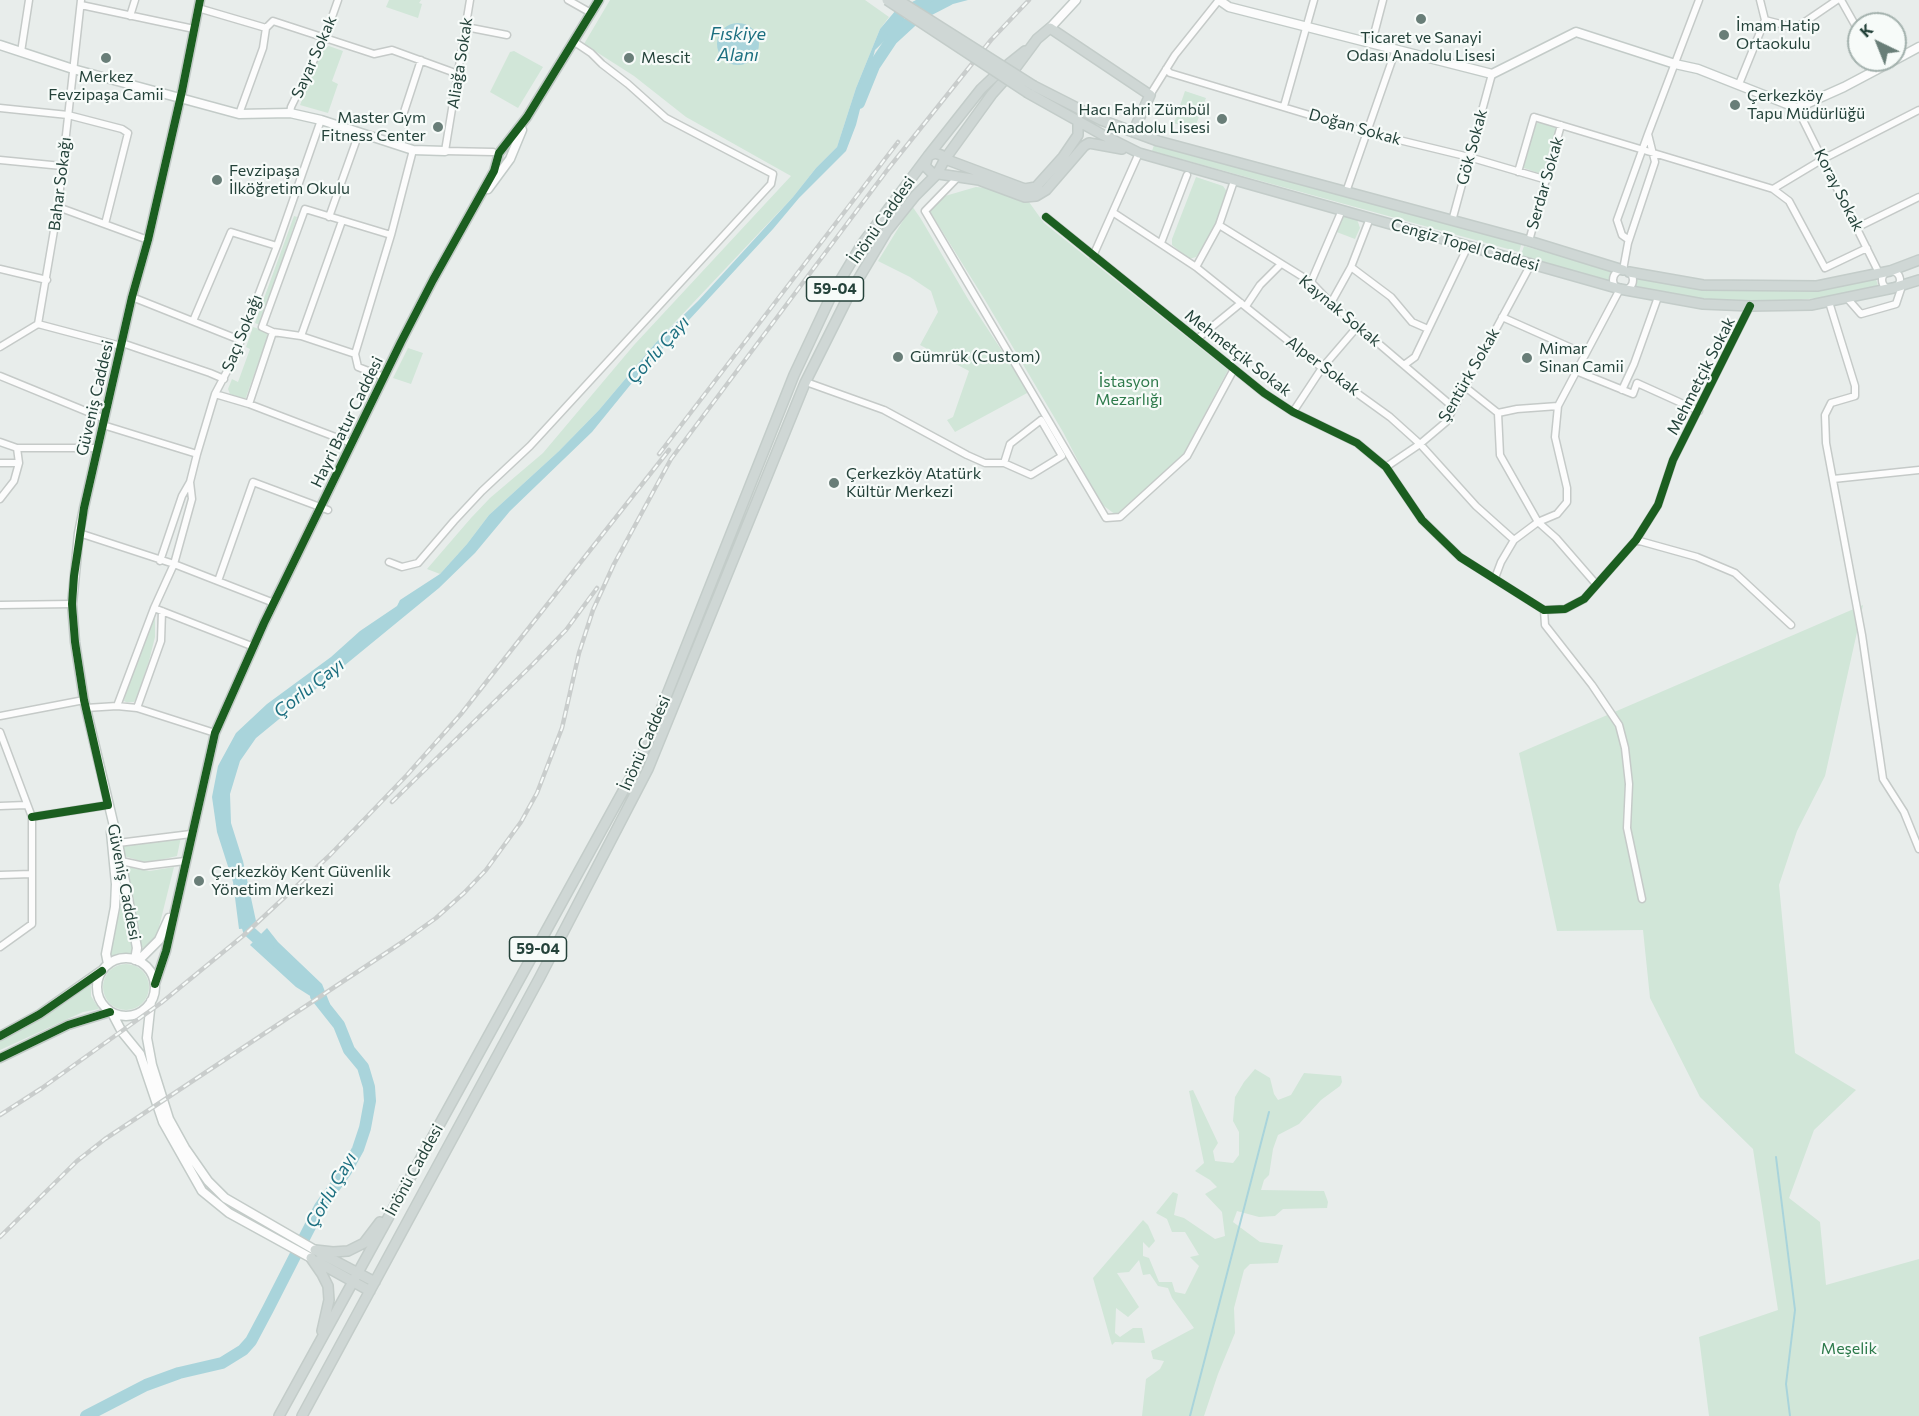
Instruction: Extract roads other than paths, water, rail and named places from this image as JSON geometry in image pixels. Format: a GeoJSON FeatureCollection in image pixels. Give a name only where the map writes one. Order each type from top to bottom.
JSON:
{"type":"FeatureCollection","features":[{"type":"Feature","properties":{"kind":"main road","name":"Hayri Batur Caddesi"},"geometry":{"type":"LineString","coordinates":[[503,148],[527,117],[599,0]]}},
{"type":"Feature","properties":{"kind":"main road"},"geometry":{"type":"LineString","coordinates":[[887,0],[1031,89]]}},
{"type":"Feature","properties":{"kind":"main road"},"geometry":{"type":"LineString","coordinates":[[898,0],[1031,89]]}},
{"type":"Feature","properties":{"kind":"main road","name":"59-04"},"geometry":{"type":"LineString","coordinates":[[945,159],[1004,73],[1076,0]]}},
{"type":"Feature","properties":{"kind":"main road"},"geometry":{"type":"LineString","coordinates":[[1219,0],[1229,7],[1492,74],[1576,32],[1675,64],[1698,69],[1797,108],[1862,72]]}},
{"type":"Feature","properties":{"kind":"main road","name":"Güveniş Caddesi"},"geometry":{"type":"LineString","coordinates":[[137,960],[137,948],[118,843],[85,704],[75,642],[72,604],[79,533],[132,297],[148,240],[181,98],[199,4]]}},
{"type":"Feature","properties":{"kind":"main road"},"geometry":{"type":"LineString","coordinates":[[1050,28],[1150,96],[1133,132]]}},
{"type":"Feature","properties":{"kind":"main road"},"geometry":{"type":"LineString","coordinates":[[0,45],[73,69],[239,114],[290,113],[321,120],[413,150],[446,151]]}},
{"type":"Feature","properties":{"kind":"main road","name":"İnönü Caddesi"},"geometry":{"type":"LineString","coordinates":[[279,1416],[638,764],[794,375],[832,294],[862,244],[928,156],[981,90],[1004,73]]}},
{"type":"Feature","properties":{"kind":"main road","name":"Cengiz Topel Caddesi"},"geometry":{"type":"LineString","coordinates":[[1031,89],[1102,135],[1137,152],[1620,289],[1703,304],[1811,305],[1897,287],[1919,280]]}},
{"type":"Feature","properties":{"kind":"main road","name":"Cengiz Topel Caddesi"},"geometry":{"type":"LineString","coordinates":[[1031,89],[1101,120],[1158,141],[1529,241],[1626,271],[1703,285],[1817,286],[1890,271],[1919,260]]}},
{"type":"Feature","properties":{"kind":"main road","name":"Hayri Batur Caddesi"},"geometry":{"type":"LineString","coordinates":[[480,198],[510,159],[527,117]]}},
{"type":"Feature","properties":{"kind":"main road"},"geometry":{"type":"LineString","coordinates":[[1078,120],[1078,135],[1063,157],[1036,187],[1025,189],[945,159],[936,153],[925,160],[927,170],[937,174],[979,180],[1025,197],[1036,196],[1046,190],[1089,143],[1137,152]]}},
{"type":"Feature","properties":{"kind":"main road"},"geometry":{"type":"LineString","coordinates":[[503,148],[509,149],[510,159],[501,164],[495,156],[503,148]]}},
{"type":"Feature","properties":{"kind":"main road","name":"Hayri Batur Caddesi"},"geometry":{"type":"LineString","coordinates":[[155,984],[166,951],[215,733],[274,603],[324,509],[351,444],[384,376],[433,280],[494,171],[495,156]]}},
{"type":"Feature","properties":{"kind":"main road"},"geometry":{"type":"LineString","coordinates":[[937,174],[945,159]]}},
{"type":"Feature","properties":{"kind":"main road","name":"İnönü Caddesi"},"geometry":{"type":"LineString","coordinates":[[302,1416],[540,977],[648,769],[806,382],[850,293],[881,241],[915,196],[937,174]]}},
{"type":"Feature","properties":{"kind":"main road"},"geometry":{"type":"LineString","coordinates":[[728,541],[739,545]]}},
{"type":"Feature","properties":{"kind":"main road","name":"Güveniş Caddesi"},"geometry":{"type":"LineString","coordinates":[[105,968],[115,907],[116,885],[108,805]]}},
{"type":"Feature","properties":{"kind":"main road","name":"Hayri Batur Caddesi"},"geometry":{"type":"LineString","coordinates":[[137,960],[159,940],[180,883]]}},
{"type":"Feature","properties":{"kind":"main road"},"geometry":{"type":"LineString","coordinates":[[0,1036],[48,1009],[105,968],[124,958],[137,960],[148,968],[155,984],[147,1038],[160,1094],[169,1119],[208,1181],[225,1198],[277,1234]]}},
{"type":"Feature","properties":{"kind":"main road"},"geometry":{"type":"LineString","coordinates":[[105,968],[96,987],[98,997],[140,1054],[163,1122],[202,1191],[230,1213],[277,1234],[373,1287]]}},
{"type":"Feature","properties":{"kind":"main road"},"geometry":{"type":"LineString","coordinates":[[0,1058],[68,1025],[111,1012],[128,1016],[137,1014],[151,1001]]}},
{"type":"Feature","properties":{"kind":"main road"},"geometry":{"type":"LineString","coordinates":[[313,1254],[348,1251],[364,1243],[395,1204]]}},
{"type":"Feature","properties":{"kind":"main road"},"geometry":{"type":"LineString","coordinates":[[313,1254],[328,1286],[329,1300],[319,1343]]}},
{"type":"Feature","properties":{"kind":"street"},"geometry":{"type":"LineString","coordinates":[[21,52],[29,0]]}},
{"type":"Feature","properties":{"kind":"street"},"geometry":{"type":"LineString","coordinates":[[130,16],[135,0]]}},
{"type":"Feature","properties":{"kind":"street","name":"Sayar Sokak"},"geometry":{"type":"LineString","coordinates":[[290,113],[325,37],[338,0]]}},
{"type":"Feature","properties":{"kind":"street","name":"Aliağa Sokak"},"geometry":{"type":"LineString","coordinates":[[446,151],[470,0]]}},
{"type":"Feature","properties":{"kind":"street"},"geometry":{"type":"LineString","coordinates":[[568,0],[591,13]]}},
{"type":"Feature","properties":{"kind":"street"},"geometry":{"type":"LineString","coordinates":[[1150,96],[1175,55],[1219,0]]}},
{"type":"Feature","properties":{"kind":"street"},"geometry":{"type":"LineString","coordinates":[[1284,106],[1314,0]]}},
{"type":"Feature","properties":{"kind":"street"},"geometry":{"type":"LineString","coordinates":[[1372,42],[1383,0]]}},
{"type":"Feature","properties":{"kind":"street"},"geometry":{"type":"LineString","coordinates":[[1629,240],[1622,234],[1617,220],[1699,0]]}},
{"type":"Feature","properties":{"kind":"street"},"geometry":{"type":"LineString","coordinates":[[1739,84],[1765,20],[1760,0]]}},
{"type":"Feature","properties":{"kind":"street"},"geometry":{"type":"LineString","coordinates":[[1765,20],[1796,28],[1839,0],[1847,13]]}},
{"type":"Feature","properties":{"kind":"street"},"geometry":{"type":"LineString","coordinates":[[81,3],[194,30]]}},
{"type":"Feature","properties":{"kind":"street","name":"Bahar Sokağı"},"geometry":{"type":"LineString","coordinates":[[38,324],[58,207],[81,3]]}},
{"type":"Feature","properties":{"kind":"street"},"geometry":{"type":"LineString","coordinates":[[199,4],[266,28]]}},
{"type":"Feature","properties":{"kind":"street"},"geometry":{"type":"LineString","coordinates":[[239,114],[263,48],[266,28],[273,21],[374,54],[392,50],[458,74]]}},
{"type":"Feature","properties":{"kind":"street"},"geometry":{"type":"LineString","coordinates":[[466,27],[507,35]]}},
{"type":"Feature","properties":{"kind":"street"},"geometry":{"type":"LineString","coordinates":[[389,562],[402,567],[418,563],[460,513],[530,446],[771,184],[773,174],[666,118],[573,40]]}},
{"type":"Feature","properties":{"kind":"street"},"geometry":{"type":"LineString","coordinates":[[1346,192],[1396,49]]}},
{"type":"Feature","properties":{"kind":"street"},"geometry":{"type":"LineString","coordinates":[[404,112],[420,60]]}},
{"type":"Feature","properties":{"kind":"street","name":"Doğan Sokak"},"geometry":{"type":"LineString","coordinates":[[1166,69],[1170,73],[1366,132],[1469,157],[1546,180]]}},
{"type":"Feature","properties":{"kind":"street","name":"Gök Sokak"},"geometry":{"type":"LineString","coordinates":[[1452,221],[1492,74]]}},
{"type":"Feature","properties":{"kind":"street"},"geometry":{"type":"LineString","coordinates":[[0,108],[68,115],[122,129],[128,133],[105,224]]}},
{"type":"Feature","properties":{"kind":"street","name":"Koray Sokak"},"geometry":{"type":"LineString","coordinates":[[1797,108],[1879,273]]}},
{"type":"Feature","properties":{"kind":"street"},"geometry":{"type":"LineString","coordinates":[[1773,189],[1823,159],[1919,110]]}},
{"type":"Feature","properties":{"kind":"street"},"geometry":{"type":"LineString","coordinates":[[1518,172],[1534,117],[1773,189],[1789,201],[1825,268],[1867,248]]}},
{"type":"Feature","properties":{"kind":"street","name":"Saçı Sokağı"},"geometry":{"type":"LineString","coordinates":[[190,482],[215,394],[224,379],[277,246],[321,120]]}},
{"type":"Feature","properties":{"kind":"street","name":"Serdar Sokak"},"geometry":{"type":"LineString","coordinates":[[1529,241],[1561,125]]}},
{"type":"Feature","properties":{"kind":"street"},"geometry":{"type":"LineString","coordinates":[[329,217],[359,133]]}},
{"type":"Feature","properties":{"kind":"street"},"geometry":{"type":"LineString","coordinates":[[1626,271],[1629,240],[1655,162],[1648,134]]}},
{"type":"Feature","properties":{"kind":"street"},"geometry":{"type":"LineString","coordinates":[[384,376],[358,367],[355,354],[391,235],[413,150]]}},
{"type":"Feature","properties":{"kind":"street"},"geometry":{"type":"LineString","coordinates":[[446,151],[495,156]]}},
{"type":"Feature","properties":{"kind":"street"},"geometry":{"type":"LineString","coordinates":[[1093,256],[1114,213],[1137,152]]}},
{"type":"Feature","properties":{"kind":"street"},"geometry":{"type":"LineString","coordinates":[[0,160],[63,166]]}},
{"type":"Feature","properties":{"kind":"street"},"geometry":{"type":"LineString","coordinates":[[1161,243],[1187,175]]}},
{"type":"Feature","properties":{"kind":"street"},"geometry":{"type":"LineString","coordinates":[[958,176],[925,211],[1106,518],[1120,517],[1187,456],[1234,369]]}},
{"type":"Feature","properties":{"kind":"street"},"geometry":{"type":"LineString","coordinates":[[1196,267],[1220,225],[1234,181]]}},
{"type":"Feature","properties":{"kind":"street"},"geometry":{"type":"LineString","coordinates":[[1858,227],[1919,197]]}},
{"type":"Feature","properties":{"kind":"street"},"geometry":{"type":"LineString","coordinates":[[292,205],[391,235]]}},
{"type":"Feature","properties":{"kind":"street"},"geometry":{"type":"LineString","coordinates":[[58,207],[148,240]]}},
{"type":"Feature","properties":{"kind":"street"},"geometry":{"type":"LineString","coordinates":[[305,209],[262,327],[273,332],[301,336],[355,354]]}},
{"type":"Feature","properties":{"kind":"street"},"geometry":{"type":"LineString","coordinates":[[1311,282],[1342,210]]}},
{"type":"Feature","properties":{"kind":"street","name":"Alper Sokak"},"geometry":{"type":"LineString","coordinates":[[1114,213],[1196,267],[1322,368],[1390,417],[1420,444],[1476,506],[1514,540]]}},
{"type":"Feature","properties":{"kind":"street","name":"Mehmetçik Sokak"},"geometry":{"type":"LineString","coordinates":[[1046,217],[1264,393],[1293,412],[1357,443],[1386,467],[1422,520],[1460,557],[1544,610],[1565,609],[1584,599],[1636,540],[1658,505],[1673,460],[1750,306]]}},
{"type":"Feature","properties":{"kind":"street"},"geometry":{"type":"LineString","coordinates":[[1331,303],[1351,267],[1370,218]]}},
{"type":"Feature","properties":{"kind":"street"},"geometry":{"type":"LineString","coordinates":[[301,336],[342,221]]}},
{"type":"Feature","properties":{"kind":"street","name":"Kaynak Sokak"},"geometry":{"type":"LineString","coordinates":[[1220,225],[1311,282],[1331,303],[1453,407]]}},
{"type":"Feature","properties":{"kind":"street"},"geometry":{"type":"LineString","coordinates":[[193,321],[231,232],[277,246]]}},
{"type":"Feature","properties":{"kind":"street"},"geometry":{"type":"LineString","coordinates":[[1404,365],[1415,357],[1468,246]]}},
{"type":"Feature","properties":{"kind":"street"},"geometry":{"type":"LineString","coordinates":[[1197,339],[1244,305],[1281,264]]}},
{"type":"Feature","properties":{"kind":"street","name":"Şentürk Sokak"},"geometry":{"type":"LineString","coordinates":[[1386,467],[1420,444],[1446,422],[1531,264]]}},
{"type":"Feature","properties":{"kind":"street"},"geometry":{"type":"LineString","coordinates":[[1351,267],[1391,297],[1412,322],[1428,329]]}},
{"type":"Feature","properties":{"kind":"street"},"geometry":{"type":"LineString","coordinates":[[0,269],[47,280]]}},
{"type":"Feature","properties":{"kind":"street"},"geometry":{"type":"LineString","coordinates":[[1626,271],[1633,277],[1632,283],[1628,288],[1620,289],[1615,284],[1614,278],[1617,272],[1626,271]]}},
{"type":"Feature","properties":{"kind":"street"},"geometry":{"type":"LineString","coordinates":[[1847,298],[1860,314],[1896,304],[1900,278],[1897,273],[1890,271],[1885,274],[1883,280],[1887,288],[1897,287]]}},
{"type":"Feature","properties":{"kind":"street"},"geometry":{"type":"LineString","coordinates":[[1495,578],[1514,540],[1538,522],[1557,514],[1567,502],[1567,488],[1555,437],[1558,406],[1620,289]]}},
{"type":"Feature","properties":{"kind":"street"},"geometry":{"type":"LineString","coordinates":[[132,297],[240,340]]}},
{"type":"Feature","properties":{"kind":"street"},"geometry":{"type":"LineString","coordinates":[[1622,390],[1634,364],[1658,297]]}},
{"type":"Feature","properties":{"kind":"street"},"geometry":{"type":"LineString","coordinates":[[1829,302],[1856,386],[1855,396],[1831,403],[1825,416],[1826,443],[1862,635],[1883,779],[1904,812],[1919,849]]}},
{"type":"Feature","properties":{"kind":"street"},"geometry":{"type":"LineString","coordinates":[[1502,317],[1585,354]]}},
{"type":"Feature","properties":{"kind":"street"},"geometry":{"type":"LineString","coordinates":[[0,347],[38,324],[121,345],[224,379]]}},
{"type":"Feature","properties":{"kind":"street"},"geometry":{"type":"LineString","coordinates":[[1293,412],[1322,368],[1358,326]]}},
{"type":"Feature","properties":{"kind":"street"},"geometry":{"type":"LineString","coordinates":[[249,404],[273,332]]}},
{"type":"Feature","properties":{"kind":"street"},"geometry":{"type":"LineString","coordinates":[[1576,371],[1633,394],[1637,383],[1699,411]]}},
{"type":"Feature","properties":{"kind":"street"},"geometry":{"type":"LineString","coordinates":[[0,376],[104,422],[197,454]]}},
{"type":"Feature","properties":{"kind":"street"},"geometry":{"type":"LineString","coordinates":[[806,382],[884,410],[985,463],[1004,464],[1030,475],[1062,456],[1041,420],[1010,444],[1004,464]]}},
{"type":"Feature","properties":{"kind":"street"},"geometry":{"type":"LineString","coordinates":[[1464,386],[1498,413],[1500,455],[1538,522],[1556,538],[1596,584]]}},
{"type":"Feature","properties":{"kind":"street"},"geometry":{"type":"LineString","coordinates":[[215,394],[249,404],[351,444]]}},
{"type":"Feature","properties":{"kind":"street"},"geometry":{"type":"LineString","coordinates":[[1498,413],[1558,406]]}},
{"type":"Feature","properties":{"kind":"street"},"geometry":{"type":"LineString","coordinates":[[0,442],[17,448],[98,448]]}},
{"type":"Feature","properties":{"kind":"street"},"geometry":{"type":"LineString","coordinates":[[0,499],[14,481],[19,463],[17,448]]}},
{"type":"Feature","properties":{"kind":"street"},"geometry":{"type":"LineString","coordinates":[[0,463],[19,463]]}},
{"type":"Feature","properties":{"kind":"street"},"geometry":{"type":"LineString","coordinates":[[1833,479],[1919,470]]}},
{"type":"Feature","properties":{"kind":"street"},"geometry":{"type":"LineString","coordinates":[[160,561],[182,496],[190,482]]}},
{"type":"Feature","properties":{"kind":"street"},"geometry":{"type":"LineString","coordinates":[[117,706],[154,608],[174,564],[192,499],[190,482]]}},
{"type":"Feature","properties":{"kind":"street"},"geometry":{"type":"LineString","coordinates":[[218,581],[253,482],[324,509]]}},
{"type":"Feature","properties":{"kind":"street"},"geometry":{"type":"LineString","coordinates":[[79,533],[174,564],[274,603]]}},
{"type":"Feature","properties":{"kind":"street"},"geometry":{"type":"LineString","coordinates":[[1636,540],[1697,557],[1735,573],[1791,625]]}},
{"type":"Feature","properties":{"kind":"street"},"geometry":{"type":"LineString","coordinates":[[0,605],[72,604]]}},
{"type":"Feature","properties":{"kind":"street"},"geometry":{"type":"LineString","coordinates":[[154,608],[254,647]]}},
{"type":"Feature","properties":{"kind":"street"},"geometry":{"type":"LineString","coordinates":[[1544,610],[1545,625],[1592,685],[1619,725],[1625,748],[1629,784],[1627,828],[1642,899]]}},
{"type":"Feature","properties":{"kind":"street"},"geometry":{"type":"LineString","coordinates":[[137,708],[161,641],[162,611]]}},
{"type":"Feature","properties":{"kind":"street"},"geometry":{"type":"LineString","coordinates":[[0,716],[85,704],[117,706],[137,708],[215,733]]}},
{"type":"Feature","properties":{"kind":"street"},"geometry":{"type":"LineString","coordinates":[[0,732],[32,818],[33,874],[32,924],[0,947]]}},
{"type":"Feature","properties":{"kind":"street"},"geometry":{"type":"LineString","coordinates":[[0,806],[26,805]]}},
{"type":"Feature","properties":{"kind":"street"},"geometry":{"type":"LineString","coordinates":[[32,818],[108,805]]}},
{"type":"Feature","properties":{"kind":"street"},"geometry":{"type":"LineString","coordinates":[[118,843],[191,834]]}},
{"type":"Feature","properties":{"kind":"street"},"geometry":{"type":"LineString","coordinates":[[121,861],[144,866],[185,861]]}},
{"type":"Feature","properties":{"kind":"street"},"geometry":{"type":"LineString","coordinates":[[0,875],[33,874]]}},
{"type":"Feature","properties":{"kind":"water"},"geometry":{"type":"Polygon","coordinates":[[[916,0],[968,0],[923,12],[910,3],[916,0]]]}},
{"type":"Feature","properties":{"kind":"water"},"geometry":{"type":"Polygon","coordinates":[[[896,10],[906,20],[875,50],[856,125],[846,151],[799,198],[640,373],[592,432],[510,511],[475,553],[439,588],[256,738],[240,761],[230,794],[231,823],[243,861],[256,921],[250,928],[239,929],[233,882],[217,832],[212,797],[218,766],[236,733],[267,704],[331,657],[360,631],[397,606],[400,600],[440,574],[489,515],[559,451],[599,410],[659,339],[698,301],[837,147],[856,88],[880,29],[896,10]]]}},
{"type":"Feature","properties":{"kind":"water","name":"Fıskiye Alanı"},"geometry":{"type":"Polygon","coordinates":[[[738,23],[753,29],[759,44],[753,59],[738,65],[723,59],[717,44],[723,29],[738,23]]]}},
{"type":"Feature","properties":{"kind":"water"},"geometry":{"type":"Polygon","coordinates":[[[267,928],[278,942],[322,984],[329,1006],[324,1007],[323,1004],[296,987],[250,945],[267,928]]]}},
{"type":"Feature","properties":{"kind":"waterway","name":"Çorlu Çayı"},"geometry":{"type":"LineString","coordinates":[[859,103],[874,66],[892,39],[917,16],[948,0]]}},
{"type":"Feature","properties":{"kind":"waterway","name":"Çorlu Çayı"},"geometry":{"type":"LineString","coordinates":[[244,914],[249,931],[268,948]]}},
{"type":"Feature","properties":{"kind":"waterway","name":"Çorlu Çayı"},"geometry":{"type":"LineString","coordinates":[[86,1416],[146,1385],[179,1373],[222,1363],[243,1350],[251,1341],[320,1207],[346,1171],[358,1149],[365,1128],[370,1101],[369,1087],[363,1067],[349,1050],[339,1025],[316,996]]}},
{"type":"Feature","properties":{"kind":"waterway"},"geometry":{"type":"LineString","coordinates":[[1190,1416],[1269,1112]]}},
{"type":"Feature","properties":{"kind":"waterway"},"geometry":{"type":"LineString","coordinates":[[1776,1157],[1795,1310],[1786,1384],[1790,1416]]}},
{"type":"Feature","properties":{"kind":"railway"},"geometry":{"type":"LineString","coordinates":[[0,1237],[77,1161],[105,1139],[404,941],[436,918],[486,870],[521,822],[537,793],[562,728],[579,653],[593,610],[614,564],[671,459],[888,169],[991,40],[1029,0]]}},
{"type":"Feature","properties":{"kind":"railway"},"geometry":{"type":"LineString","coordinates":[[659,454],[898,142]]}},
{"type":"Feature","properties":{"kind":"railway"},"geometry":{"type":"LineString","coordinates":[[0,1115],[42,1088],[161,1003],[244,935],[330,855],[407,775],[461,714],[669,450]]}},
{"type":"Feature","properties":{"kind":"railway"},"geometry":{"type":"LineString","coordinates":[[392,802],[566,630],[597,588]]}},
{"type":"Feature","properties":{"kind":"place","name":"Ticaret ve Sanayi Odası Anadolu Lisesi"},"geometry":{"type":"Point","coordinates":[1421,19]}},
{"type":"Feature","properties":{"kind":"place","name":"İmam Hatip Ortaokulu"},"geometry":{"type":"Point","coordinates":[1724,35]}},
{"type":"Feature","properties":{"kind":"place","name":"Merkez Fevzipaşa Camii"},"geometry":{"type":"Point","coordinates":[106,58]}},
{"type":"Feature","properties":{"kind":"place","name":"Mescit"},"geometry":{"type":"Point","coordinates":[629,58]}},
{"type":"Feature","properties":{"kind":"place","name":"Çerkezköy Tapu Müdürlüğü"},"geometry":{"type":"Point","coordinates":[1735,105]}},
{"type":"Feature","properties":{"kind":"place","name":"Hacı Fahri Zümbül Anadolu Lisesi"},"geometry":{"type":"Point","coordinates":[1222,119]}},
{"type":"Feature","properties":{"kind":"place","name":"Master Gym Fitness Center"},"geometry":{"type":"Point","coordinates":[438,127]}},
{"type":"Feature","properties":{"kind":"place","name":"Fevzipaşa İlköğretim Okulu"},"geometry":{"type":"Point","coordinates":[217,180]}},
{"type":"Feature","properties":{"kind":"place","name":"Gümrük (Custom)"},"geometry":{"type":"Point","coordinates":[898,357]}},
{"type":"Feature","properties":{"kind":"place","name":"Mimar Sinan Camii"},"geometry":{"type":"Point","coordinates":[1527,358]}},
{"type":"Feature","properties":{"kind":"place","name":"Çerkezköy Atatürk Kültür Merkezi"},"geometry":{"type":"Point","coordinates":[834,483]}},
{"type":"Feature","properties":{"kind":"place","name":"Çerkezköy Kent Güvenlik Yönetim Merkezi"},"geometry":{"type":"Point","coordinates":[199,881]}},
{"type":"Feature","properties":{"kind":"park label","name":"İstasyon Mezarlığı"},"geometry":{"type":"Point","coordinates":[1129,391]}},
{"type":"Feature","properties":{"kind":"park label","name":"Meşelik"},"geometry":{"type":"Point","coordinates":[1849,1349]}}]}
